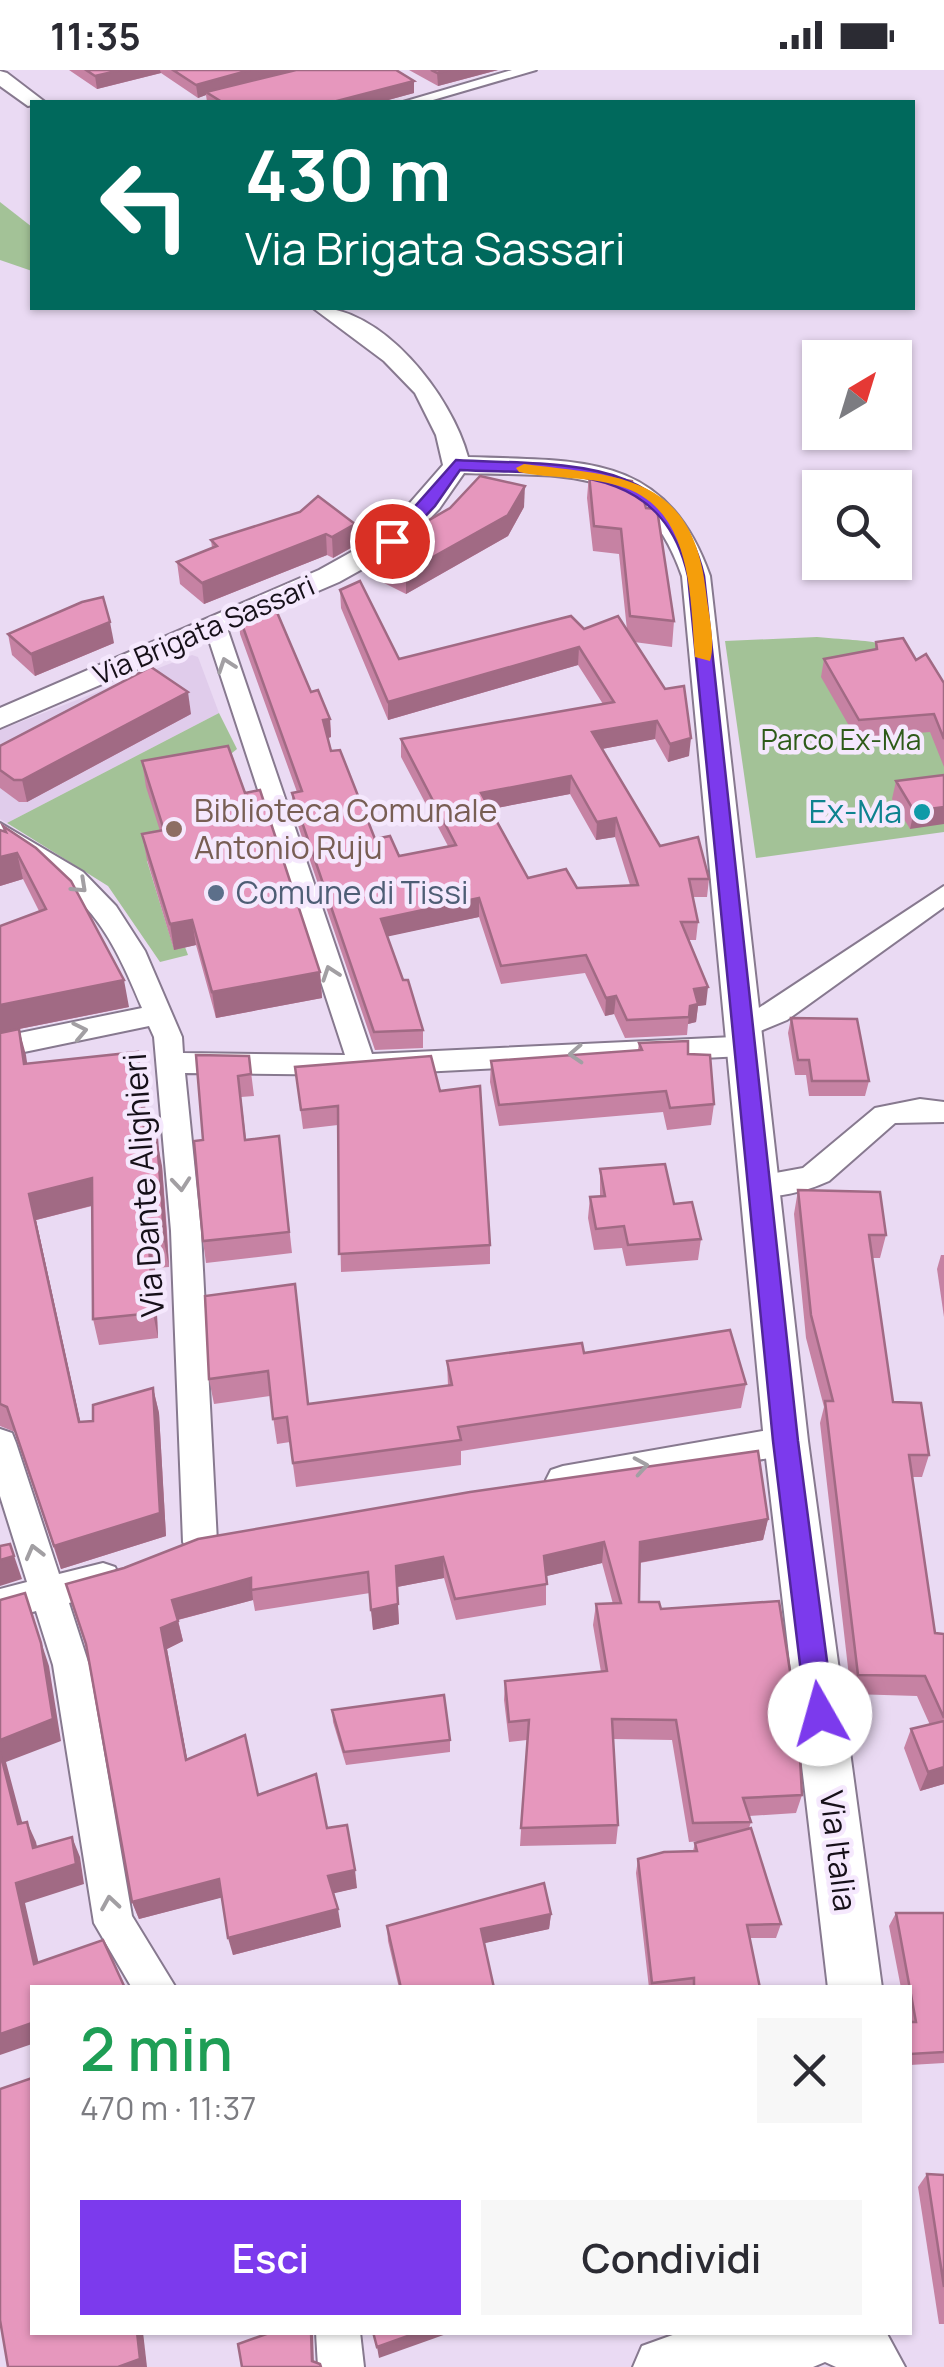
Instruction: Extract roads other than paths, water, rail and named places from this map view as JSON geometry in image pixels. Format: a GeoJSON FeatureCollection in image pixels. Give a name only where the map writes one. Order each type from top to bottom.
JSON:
{"type":"FeatureCollection","features":[{"type":"Feature","properties":{"kind":"main road"},"geometry":{"type":"LineString","coordinates":[[0,77],[32,100]]}},
{"type":"Feature","properties":{"kind":"main road"},"geometry":{"type":"LineString","coordinates":[[329,310],[400,362],[430,391],[449,422],[456,465]]}},
{"type":"Feature","properties":{"kind":"main road","name":"Via Brigata Sassari"},"geometry":{"type":"LineString","coordinates":[[0,719],[329,576],[392,541],[429,503],[456,465]]}},
{"type":"Feature","properties":{"kind":"main road","name":"Via Italia"},"geometry":{"type":"LineString","coordinates":[[456,465],[563,470],[623,482],[650,495],[672,516],[688,544],[696,576],[786,1441],[855,1985]]}},
{"type":"Feature","properties":{"kind":"main road"},"geometry":{"type":"LineString","coordinates":[[664,2367],[699,2358],[776,2367],[797,2339],[852,2342]]}},
{"type":"Feature","properties":{"kind":"street"},"geometry":{"type":"LineString","coordinates":[[419,100],[529,70]]}},
{"type":"Feature","properties":{"kind":"street"},"geometry":{"type":"LineString","coordinates":[[406,78],[436,96]]}},
{"type":"Feature","properties":{"kind":"street"},"geometry":{"type":"LineString","coordinates":[[215,626],[362,1065]]}},
{"type":"Feature","properties":{"kind":"street","name":"Via Dante Alighieri"},"geometry":{"type":"LineString","coordinates":[[0,831],[74,878],[106,912],[132,951],[159,1014],[170,1064],[186,1231],[200,1542]]}},
{"type":"Feature","properties":{"kind":"street"},"geometry":{"type":"LineString","coordinates":[[170,1064],[362,1065],[742,1037],[944,894]]}},
{"type":"Feature","properties":{"kind":"street"},"geometry":{"type":"LineString","coordinates":[[0,1048],[159,1014]]}},
{"type":"Feature","properties":{"kind":"street"},"geometry":{"type":"LineString","coordinates":[[758,1186],[817,1175],[861,1129],[912,1106],[944,1112]]}},
{"type":"Feature","properties":{"kind":"street"},"geometry":{"type":"LineString","coordinates":[[524,1487],[786,1441]]}},
{"type":"Feature","properties":{"kind":"street"},"geometry":{"type":"LineString","coordinates":[[0,1443],[70,1665],[114,1923],[154,1985]]}},
{"type":"Feature","properties":{"kind":"street"},"geometry":{"type":"LineString","coordinates":[[164,1557],[200,1542],[238,1536]]}},
{"type":"Feature","properties":{"kind":"street"},"geometry":{"type":"LineString","coordinates":[[0,1606],[128,1571]]}},
{"type":"Feature","properties":{"kind":"street"},"geometry":{"type":"LineString","coordinates":[[338,2335],[341,2367]]}},
{"type":"Feature","properties":{"kind":"place","name":"Ex-Ma"},"geometry":{"type":"Point","coordinates":[922,812]}},
{"type":"Feature","properties":{"kind":"place","name":"Biblioteca Comunale Antonio Ruju"},"geometry":{"type":"Point","coordinates":[174,829]}},
{"type":"Feature","properties":{"kind":"place","name":"Comune di Tissi"},"geometry":{"type":"Point","coordinates":[216,893]}},
{"type":"Feature","properties":{"kind":"park label","name":"Parco Ex-Ma"},"geometry":{"type":"Point","coordinates":[841,740]}}]}
